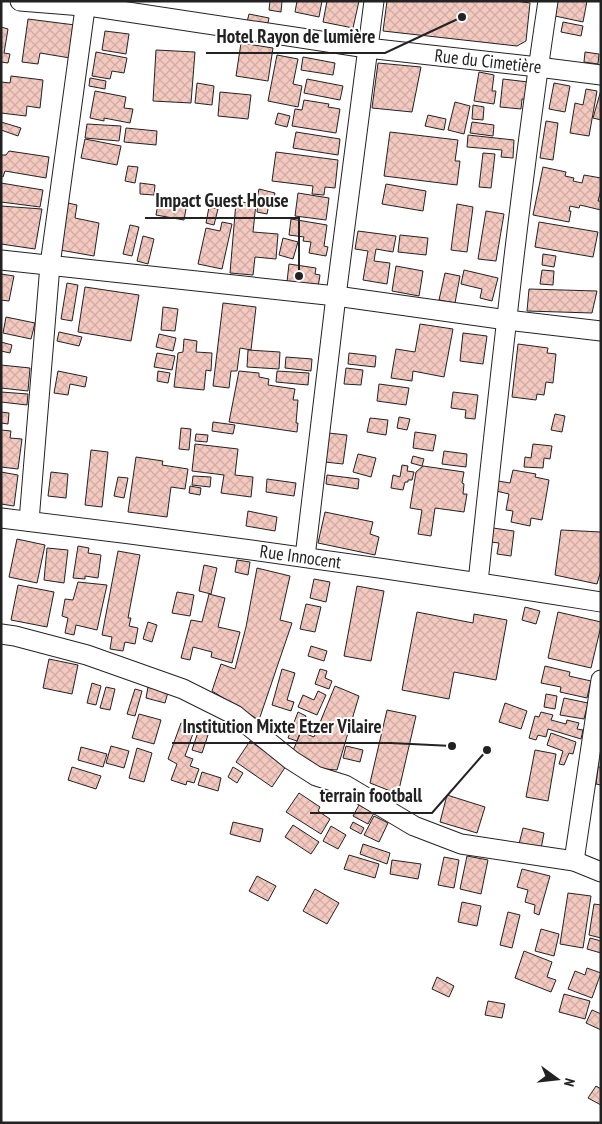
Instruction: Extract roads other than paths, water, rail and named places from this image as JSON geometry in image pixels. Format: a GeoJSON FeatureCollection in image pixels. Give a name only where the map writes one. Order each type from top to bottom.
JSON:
{"type":"FeatureCollection","features":[{"type":"Feature","properties":{"kind":"street","name":"Rue du Cimetière"},"geometry":{"type":"LineString","coordinates":[[20,1],[86,4],[367,48],[601,75]]}},
{"type":"Feature","properties":{"kind":"street"},"geometry":{"type":"LineString","coordinates":[[305,557],[374,1]]}},
{"type":"Feature","properties":{"kind":"street"},"geometry":{"type":"LineString","coordinates":[[478,582],[507,320],[538,67],[548,1]]}},
{"type":"Feature","properties":{"kind":"street"},"geometry":{"type":"LineString","coordinates":[[29,521],[50,265],[86,4]]}},
{"type":"Feature","properties":{"kind":"street"},"geometry":{"type":"LineString","coordinates":[[1,260],[336,296],[601,332]]}},
{"type":"Feature","properties":{"kind":"street","name":"Rue Innocent"},"geometry":{"type":"LineString","coordinates":[[1,518],[305,557],[601,602]]}},
{"type":"Feature","properties":{"kind":"street"},"geometry":{"type":"LineString","coordinates":[[1,634],[87,655],[183,689],[235,715],[291,760],[316,776],[345,785],[414,826],[461,844],[574,861],[601,872]]}},
{"type":"Feature","properties":{"kind":"street"},"geometry":{"type":"LineString","coordinates":[[574,861],[601,680]]}},
{"type":"Feature","properties":{"kind":"place","name":"Hotel Rayon de lumière"},"geometry":{"type":"Point","coordinates":[462,17]}},
{"type":"Feature","properties":{"kind":"place","name":"Impact Guest House"},"geometry":{"type":"Point","coordinates":[299,276]}},
{"type":"Feature","properties":{"kind":"place","name":"Institution Mixte Etzer Vilaire"},"geometry":{"type":"Point","coordinates":[452,746]}},
{"type":"Feature","properties":{"kind":"place","name":"terrain football"},"geometry":{"type":"Point","coordinates":[487,750]}}]}
